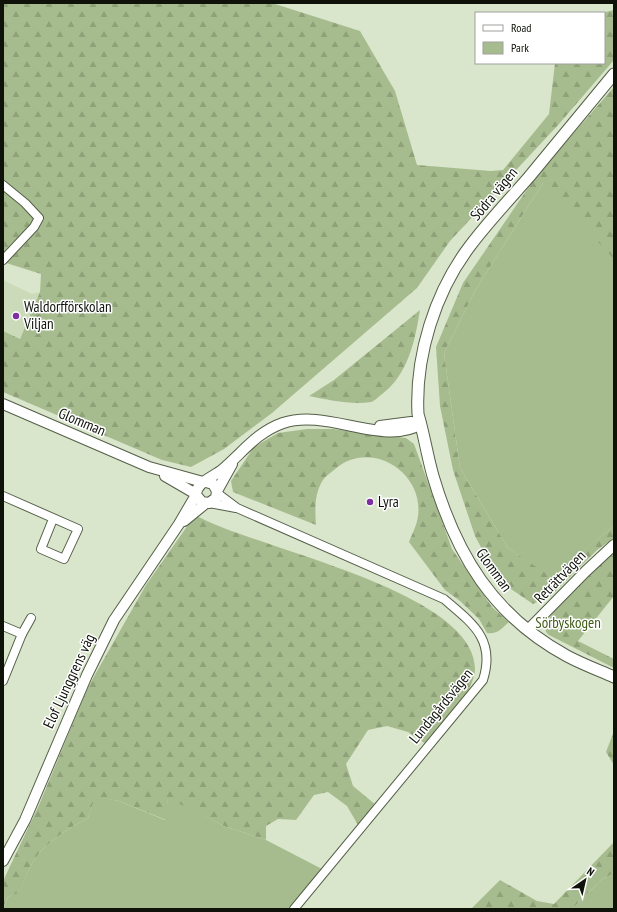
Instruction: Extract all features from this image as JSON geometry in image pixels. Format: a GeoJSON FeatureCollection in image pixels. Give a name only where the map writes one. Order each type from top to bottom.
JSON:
{"type":"FeatureCollection","features":[{"type":"Feature","properties":{"kind":"main road","name":"Södra vägen"},"geometry":{"type":"LineString","coordinates":[[421,424],[424,414],[424,348],[433,316],[444,288],[469,247],[614,74]]}},
{"type":"Feature","properties":{"kind":"main road","name":"Glomman"},"geometry":{"type":"LineString","coordinates":[[421,424],[433,474],[455,538],[475,574],[491,595],[528,630],[567,656],[614,677]]}},
{"type":"Feature","properties":{"kind":"street"},"geometry":{"type":"LineString","coordinates":[[3,185],[25,203],[39,218],[34,227],[3,260]]}},
{"type":"Feature","properties":{"kind":"street","name":"Glomman"},"geometry":{"type":"LineString","coordinates":[[3,404],[149,467],[196,494]]}},
{"type":"Feature","properties":{"kind":"street"},"geometry":{"type":"LineString","coordinates":[[236,457],[217,492],[216,498],[207,503],[200,500],[196,494],[198,487],[236,457],[255,438],[284,423],[304,419],[324,420],[392,432],[411,430],[421,424]]}},
{"type":"Feature","properties":{"kind":"street","name":"Glomman"},"geometry":{"type":"LineString","coordinates":[[149,467],[205,482]]}},
{"type":"Feature","properties":{"kind":"street"},"geometry":{"type":"LineString","coordinates":[[205,482],[213,484],[217,492]]}},
{"type":"Feature","properties":{"kind":"street","name":"Lundagårdsvägen"},"geometry":{"type":"LineString","coordinates":[[217,492],[237,508]]}},
{"type":"Feature","properties":{"kind":"street","name":"Elof Ljunggrens väg"},"geometry":{"type":"LineString","coordinates":[[3,861],[25,820],[87,675],[114,620],[179,524],[196,494]]}},
{"type":"Feature","properties":{"kind":"street"},"geometry":{"type":"LineString","coordinates":[[3,496],[78,529],[64,559],[41,549],[53,519]]}},
{"type":"Feature","properties":{"kind":"street","name":"Lundagårdsvägen"},"geometry":{"type":"LineString","coordinates":[[207,503],[237,508],[444,599],[466,618],[476,630],[484,643],[488,654],[487,668],[483,680],[294,909]]}},
{"type":"Feature","properties":{"kind":"street","name":"Elof Ljunggrens väg"},"geometry":{"type":"LineString","coordinates":[[179,524],[207,503]]}},
{"type":"Feature","properties":{"kind":"street","name":"Reträttvägen"},"geometry":{"type":"LineString","coordinates":[[528,630],[614,545]]}},
{"type":"Feature","properties":{"kind":"street"},"geometry":{"type":"LineString","coordinates":[[3,681],[22,634],[31,618]]}},
{"type":"Feature","properties":{"kind":"street"},"geometry":{"type":"LineString","coordinates":[[3,626],[22,634]]}},
{"type":"Feature","properties":{"kind":"shaded area","name":"Waldorfförskolan Viljan"},"geometry":{"type":"Polygon","coordinates":[[[3,280],[32,294],[40,292],[13,355],[3,353],[3,280]]]}},
{"type":"Feature","properties":{"kind":"green space"},"geometry":{"type":"Polygon","coordinates":[[[3,3],[272,3],[360,31],[395,91],[417,165],[491,171],[503,170],[549,114],[555,64],[605,64],[605,12],[614,10],[614,60],[559,124],[450,241],[417,288],[272,413],[224,449],[191,467],[162,460],[3,392],[3,331],[20,339],[40,292],[41,274],[3,262],[3,3]]]}},
{"type":"Feature","properties":{"kind":"green space"},"geometry":{"type":"Polygon","coordinates":[[[614,87],[614,259],[543,183],[476,289],[444,353],[460,468],[508,548],[550,576],[614,526],[614,538],[597,550],[551,596],[533,604],[499,581],[475,536],[453,470],[440,406],[436,347],[463,283],[537,175],[614,87]]]}},
{"type":"Feature","properties":{"kind":"green space"},"geometry":{"type":"Polygon","coordinates":[[[614,98],[614,526],[550,577],[508,548],[460,468],[444,353],[476,289],[543,183],[614,98]]]}},
{"type":"Feature","properties":{"kind":"green space"},"geometry":{"type":"Polygon","coordinates":[[[420,310],[413,345],[404,367],[398,378],[375,400],[363,403],[309,396],[334,380],[420,310]]]}},
{"type":"Feature","properties":{"kind":"green space"},"geometry":{"type":"Polygon","coordinates":[[[307,429],[333,429],[406,438],[414,444],[452,549],[492,607],[509,622],[497,632],[487,633],[479,619],[460,601],[445,590],[409,542],[416,526],[418,516],[418,500],[412,485],[403,473],[391,464],[378,459],[363,457],[348,461],[326,476],[318,491],[315,508],[316,525],[233,492],[231,481],[254,447],[278,433],[307,429]]]}},
{"type":"Feature","properties":{"kind":"green space"},"geometry":{"type":"Polygon","coordinates":[[[195,515],[223,528],[309,557],[356,575],[401,594],[439,616],[465,641],[475,669],[474,678],[456,708],[426,744],[408,732],[387,726],[368,730],[346,764],[353,786],[376,805],[358,825],[347,806],[328,792],[314,795],[296,820],[278,819],[266,826],[266,840],[224,826],[168,798],[166,820],[119,801],[95,797],[88,818],[51,841],[39,853],[26,876],[20,892],[8,897],[3,908],[3,881],[39,805],[88,687],[146,585],[195,515]]]}},
{"type":"Feature","properties":{"kind":"green space","name":"Sörbyskogen"},"geometry":{"type":"Polygon","coordinates":[[[614,550],[614,596],[578,641],[614,659],[614,668],[549,635],[546,632],[545,625],[556,608],[614,550]]]}},
{"type":"Feature","properties":{"kind":"green space"},"geometry":{"type":"Polygon","coordinates":[[[614,731],[614,765],[606,752],[614,731]]]}},
{"type":"Feature","properties":{"kind":"green space"},"geometry":{"type":"Polygon","coordinates":[[[95,796],[119,801],[165,820],[168,797],[224,826],[266,840],[322,869],[288,909],[3,909],[8,897],[20,891],[34,860],[39,853],[58,836],[88,818],[95,796]]]}},
{"type":"Feature","properties":{"kind":"green space"},"geometry":{"type":"Polygon","coordinates":[[[614,842],[614,873],[601,880],[572,909],[471,909],[500,880],[537,901],[554,904],[614,842]]]}},
{"type":"Feature","properties":{"kind":"green space"},"geometry":{"type":"Polygon","coordinates":[[[614,873],[614,909],[572,909],[601,880],[614,873]]]}},
{"type":"Feature","properties":{"kind":"place","name":"Waldorfförskolan Viljan"},"geometry":{"type":"Point","coordinates":[16,316]}},
{"type":"Feature","properties":{"kind":"place","name":"Lyra"},"geometry":{"type":"Point","coordinates":[370,502]}}]}
